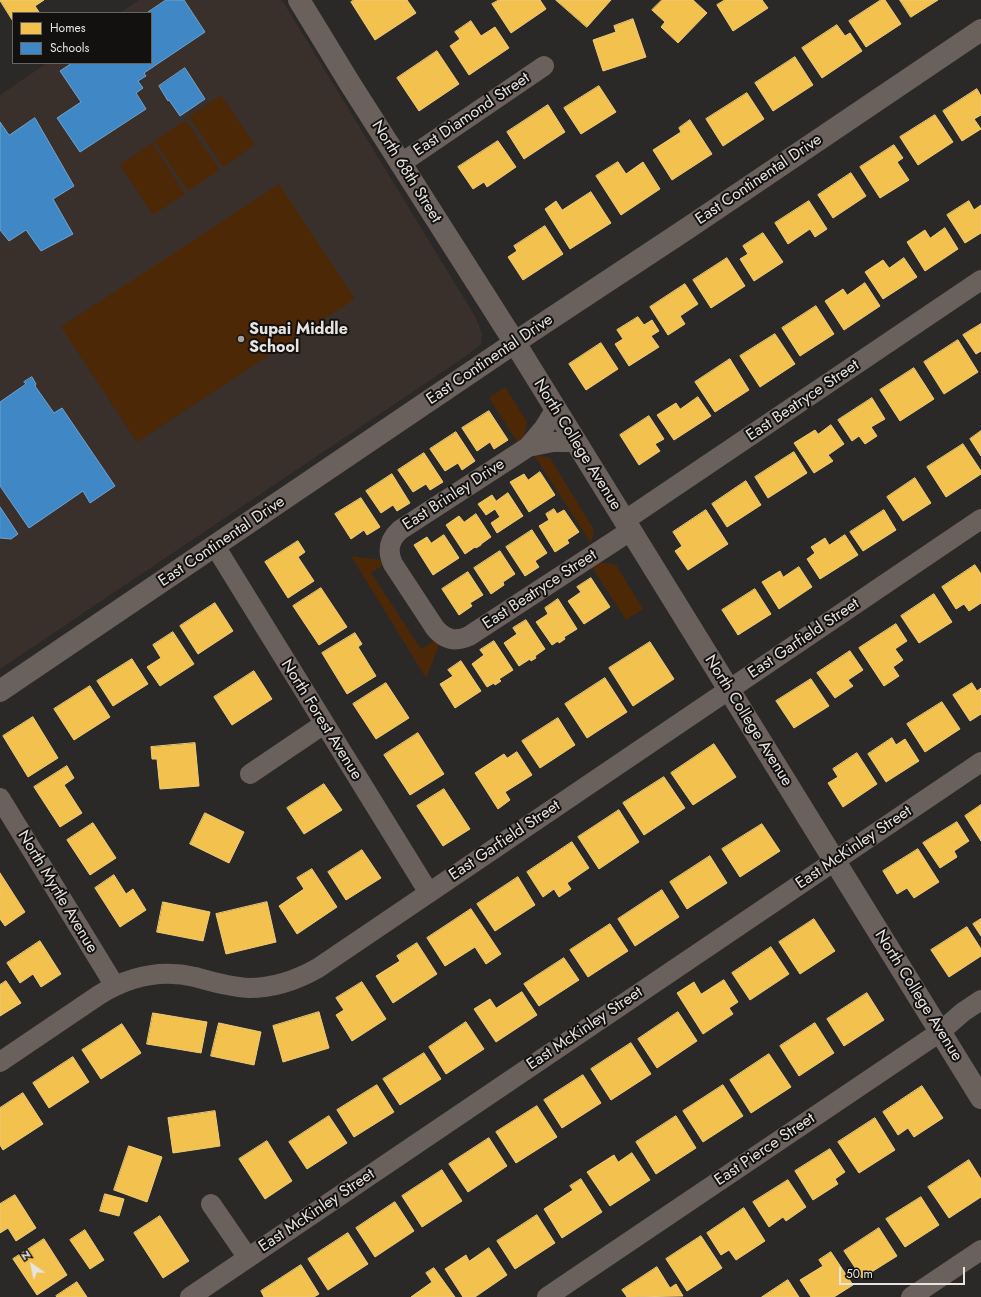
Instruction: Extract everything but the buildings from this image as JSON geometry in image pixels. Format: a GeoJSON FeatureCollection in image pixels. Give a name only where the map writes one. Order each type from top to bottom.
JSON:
{"type":"FeatureCollection","features":[{"type":"Feature","properties":{"kind":"street","name":"North 68th Street"},"geometry":{"type":"LineString","coordinates":[[299,0],[400,164],[515,343]]}},
{"type":"Feature","properties":{"kind":"street","name":"East Continental Drive"},"geometry":{"type":"LineString","coordinates":[[0,691],[981,30]]}},
{"type":"Feature","properties":{"kind":"street","name":"East Diamond Street"},"geometry":{"type":"LineString","coordinates":[[400,164],[544,66]]}},
{"type":"Feature","properties":{"kind":"street","name":"East Beatryce Street"},"geometry":{"type":"LineString","coordinates":[[446,638],[454,640],[469,636],[981,280]]}},
{"type":"Feature","properties":{"kind":"street","name":"North College Avenue"},"geometry":{"type":"LineString","coordinates":[[515,343],[981,1098]]}},
{"type":"Feature","properties":{"kind":"street","name":"East Brinley Drive"},"geometry":{"type":"LineString","coordinates":[[446,638],[435,628],[397,571],[390,557],[389,549],[391,542],[400,530],[528,447],[544,428],[556,410]]}},
{"type":"Feature","properties":{"kind":"street","name":"East Brinley Drive"},"geometry":{"type":"LineString","coordinates":[[528,447],[553,442],[576,442]]}},
{"type":"Feature","properties":{"kind":"street","name":"East Garfield Street"},"geometry":{"type":"LineString","coordinates":[[0,1062],[99,995],[115,986],[138,978],[166,974],[195,977],[222,985],[250,988],[279,984],[292,980],[318,968],[981,518]]}},
{"type":"Feature","properties":{"kind":"street","name":"North Forest Avenue"},"geometry":{"type":"LineString","coordinates":[[214,546],[429,893]]}},
{"type":"Feature","properties":{"kind":"street"},"geometry":{"type":"LineString","coordinates":[[250,774],[324,724]]}},
{"type":"Feature","properties":{"kind":"street","name":"East McKinley Street"},"geometry":{"type":"LineString","coordinates":[[190,1297],[981,762]]}},
{"type":"Feature","properties":{"kind":"street","name":"North Myrtle Avenue"},"geometry":{"type":"LineString","coordinates":[[0,798],[115,986]]}},
{"type":"Feature","properties":{"kind":"street","name":"East Pierce Street"},"geometry":{"type":"LineString","coordinates":[[547,1297],[940,1032],[963,1012],[981,1000]]}},
{"type":"Feature","properties":{"kind":"street"},"geometry":{"type":"LineString","coordinates":[[211,1204],[248,1258]]}},
{"type":"Feature","properties":{"kind":"street"},"geometry":{"type":"LineString","coordinates":[[912,1297],[981,1250]]}},
{"type":"Feature","properties":{"kind":"shaded area","name":"Supai Middle School"},"geometry":{"type":"Polygon","coordinates":[[[139,0],[282,0],[476,318],[482,334],[481,344],[466,356],[0,669],[0,95],[46,64],[152,64],[152,12],[121,12],[139,0]]]}},
{"type":"Feature","properties":{"kind":"shaded area"},"geometry":{"type":"Polygon","coordinates":[[[221,95],[255,145],[223,167],[189,117],[221,95]]]}},
{"type":"Feature","properties":{"kind":"shaded area"},"geometry":{"type":"Polygon","coordinates":[[[186,120],[220,170],[188,191],[154,141],[186,120]]]}},
{"type":"Feature","properties":{"kind":"shaded area"},"geometry":{"type":"Polygon","coordinates":[[[152,143],[185,194],[153,215],[120,165],[152,143]]]}},
{"type":"Feature","properties":{"kind":"shaded area"},"geometry":{"type":"Polygon","coordinates":[[[279,184],[355,299],[137,442],[61,327],[279,184]]]}},
{"type":"Feature","properties":{"kind":"shaded area"},"geometry":{"type":"Polygon","coordinates":[[[505,387],[527,422],[524,439],[518,443],[489,398],[505,387]]]}},
{"type":"Feature","properties":{"kind":"shaded area"},"geometry":{"type":"Polygon","coordinates":[[[534,455],[550,458],[594,530],[591,543],[534,455]]]}},
{"type":"Feature","properties":{"kind":"shaded area"},"geometry":{"type":"Polygon","coordinates":[[[351,556],[381,560],[383,565],[371,573],[421,649],[434,641],[439,645],[426,678],[351,556]]]}},
{"type":"Feature","properties":{"kind":"shaded area"},"geometry":{"type":"Polygon","coordinates":[[[600,562],[616,565],[643,609],[626,620],[592,567],[600,562]]]}},
{"type":"Feature","properties":{"kind":"place","name":"Supai Middle School"},"geometry":{"type":"Point","coordinates":[241,339]}}]}
